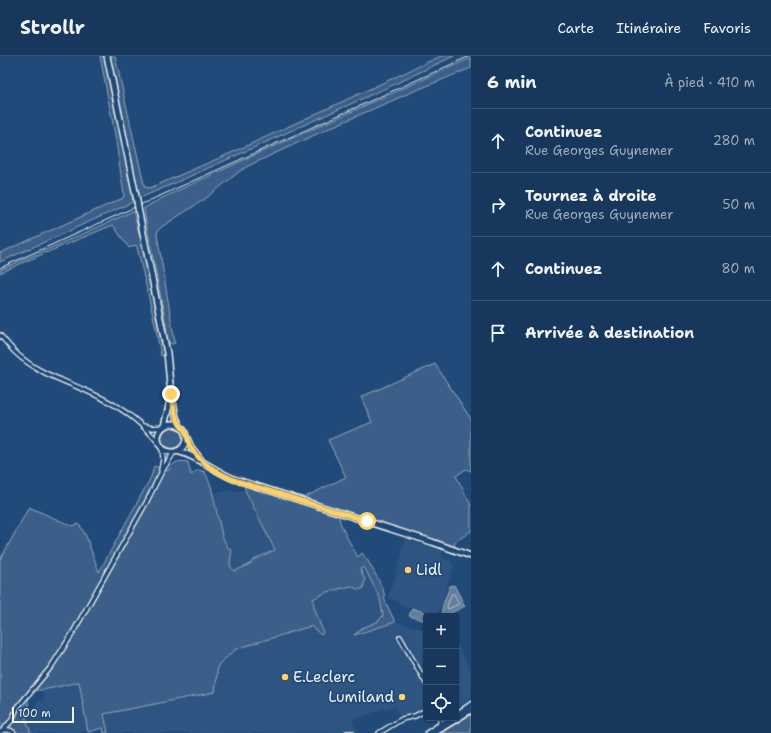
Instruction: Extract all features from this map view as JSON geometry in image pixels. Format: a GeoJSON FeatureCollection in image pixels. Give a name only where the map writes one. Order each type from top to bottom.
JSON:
{"type":"FeatureCollection","features":[{"type":"Feature","properties":{"kind":"street"},"geometry":{"type":"LineString","coordinates":[[107,56],[166,346],[171,394],[176,417],[180,426],[185,431],[191,447],[203,462]]}},
{"type":"Feature","properties":{"kind":"street"},"geometry":{"type":"LineString","coordinates":[[0,335],[18,356],[32,366],[113,404],[142,425],[167,451],[192,457],[234,480],[432,542],[471,556]]}},
{"type":"Feature","properties":{"kind":"street"},"geometry":{"type":"LineString","coordinates":[[161,473],[163,459],[158,436],[164,427],[171,394]]}},
{"type":"Feature","properties":{"kind":"street"},"geometry":{"type":"LineString","coordinates":[[142,425],[153,428],[164,427],[172,424],[180,426]]}},
{"type":"Feature","properties":{"kind":"street"},"geometry":{"type":"LineString","coordinates":[[13,732],[11,727],[12,720],[17,708],[51,667],[72,636],[140,514],[161,473],[176,452],[184,446],[187,438]]}},
{"type":"Feature","properties":{"kind":"street"},"geometry":{"type":"LineString","coordinates":[[400,637],[423,678]]}},
{"type":"Feature","properties":{"kind":"street"},"geometry":{"type":"LineString","coordinates":[[459,713],[471,705]]}},
{"type":"Feature","properties":{"kind":"street"},"geometry":{"type":"LineString","coordinates":[[428,733],[471,710]]}},
{"type":"Feature","properties":{"kind":"street"},"geometry":{"type":"LineString","coordinates":[[380,733],[402,719],[415,716],[423,712]]}},
{"type":"Feature","properties":{"kind":"street"},"geometry":{"type":"LineString","coordinates":[[2,731],[12,720]]}},
{"type":"Feature","properties":{"kind":"street"},"geometry":{"type":"LineString","coordinates":[[436,730],[440,721]]}},
{"type":"Feature","properties":{"kind":"street"},"geometry":{"type":"LineString","coordinates":[[436,730],[446,721]]}},
{"type":"Feature","properties":{"kind":"street"},"geometry":{"type":"LineString","coordinates":[[2,731],[8,730],[13,732]]}},
{"type":"Feature","properties":{"kind":"shaded area"},"geometry":{"type":"Polygon","coordinates":[[[100,56],[115,56],[143,180],[145,187],[150,188],[231,153],[441,56],[454,56],[395,84],[140,198],[121,106],[115,108],[124,148],[133,202],[0,262],[0,253],[123,198],[124,195],[115,135],[100,56]]]}},
{"type":"Feature","properties":{"kind":"shaded area"},"geometry":{"type":"Polygon","coordinates":[[[471,58],[471,68],[334,126],[248,166],[205,199],[158,230],[157,234],[175,343],[171,344],[168,342],[144,208],[160,199],[261,152],[471,58]]]}},
{"type":"Feature","properties":{"kind":"shaded area"},"geometry":{"type":"Polygon","coordinates":[[[133,211],[143,247],[162,344],[164,355],[161,356],[137,247],[136,245],[129,248],[113,225],[0,273],[0,270],[133,211]]]}},
{"type":"Feature","properties":{"kind":"shaded area"},"geometry":{"type":"Polygon","coordinates":[[[435,364],[471,419],[471,471],[466,469],[456,476],[471,505],[471,531],[455,542],[454,549],[338,512],[343,529],[358,557],[362,553],[378,579],[384,593],[385,601],[395,622],[354,635],[362,628],[377,622],[383,616],[380,598],[364,567],[360,569],[365,580],[363,589],[357,589],[351,586],[327,592],[313,599],[314,607],[323,632],[321,635],[311,626],[236,649],[218,665],[215,692],[104,714],[108,733],[104,733],[103,728],[88,732],[79,682],[37,690],[28,700],[28,704],[32,711],[26,713],[26,720],[31,733],[14,733],[11,729],[11,720],[7,721],[0,728],[0,560],[29,507],[72,526],[79,524],[86,536],[99,572],[151,477],[154,466],[168,471],[176,462],[188,462],[191,475],[198,470],[205,472],[211,486],[222,536],[228,548],[232,550],[230,565],[235,571],[250,564],[253,560],[275,550],[245,490],[246,483],[301,500],[346,477],[328,440],[372,422],[361,397],[435,364]]]}},
{"type":"Feature","properties":{"kind":"shaded area"},"geometry":{"type":"Polygon","coordinates":[[[172,427],[180,430],[183,438],[180,446],[172,449],[164,446],[161,438],[164,430],[172,427]]]}},
{"type":"Feature","properties":{"kind":"shaded area"},"geometry":{"type":"Polygon","coordinates":[[[245,490],[275,551],[253,560],[250,564],[235,572],[231,570],[230,567],[232,550],[228,548],[222,536],[212,494],[245,490]]]}},
{"type":"Feature","properties":{"kind":"shaded area"},"geometry":{"type":"Polygon","coordinates":[[[405,539],[443,551],[442,557],[451,561],[454,566],[438,613],[429,613],[415,608],[404,607],[391,598],[390,600],[388,597],[403,552],[401,551],[403,549],[405,539]]]}},
{"type":"Feature","properties":{"kind":"shaded area"},"geometry":{"type":"Polygon","coordinates":[[[364,567],[380,598],[383,616],[377,622],[362,628],[355,634],[395,622],[423,629],[423,712],[415,716],[402,719],[394,706],[385,710],[383,708],[352,719],[357,733],[108,733],[104,714],[214,692],[218,665],[236,649],[311,626],[311,590],[364,567]]]}},
{"type":"Feature","properties":{"kind":"shaded area"},"geometry":{"type":"Polygon","coordinates":[[[459,648],[471,670],[471,698],[459,706],[459,648]]]}},
{"type":"Feature","properties":{"kind":"shaded area"},"geometry":{"type":"Polygon","coordinates":[[[79,681],[88,730],[79,733],[31,733],[26,720],[26,713],[35,711],[34,707],[38,701],[44,701],[43,690],[79,681]]]}},
{"type":"Feature","properties":{"kind":"shaded area"},"geometry":{"type":"Polygon","coordinates":[[[471,711],[471,733],[437,733],[456,721],[459,721],[459,719],[471,711]]]}},
{"type":"Feature","properties":{"kind":"water"},"geometry":{"type":"Polygon","coordinates":[[[454,585],[465,606],[451,613],[442,613],[443,605],[450,586],[454,585]]]}},
{"type":"Feature","properties":{"kind":"water"},"geometry":{"type":"Polygon","coordinates":[[[412,608],[426,613],[423,613],[423,620],[409,616],[412,608]]]}},
{"type":"Feature","properties":{"kind":"railway"},"geometry":{"type":"LineString","coordinates":[[0,268],[470,56]]}},
{"type":"Feature","properties":{"kind":"place","name":"Lidl"},"geometry":{"type":"Point","coordinates":[408,570]}},
{"type":"Feature","properties":{"kind":"place","name":"E.Leclerc"},"geometry":{"type":"Point","coordinates":[285,677]}},
{"type":"Feature","properties":{"kind":"place","name":"Lumiland"},"geometry":{"type":"Point","coordinates":[402,697]}},
{"type":"Feature","properties":{"kind":"route"},"geometry":{"type":"LineString","coordinates":[[171,394],[176,417],[180,426],[185,431],[191,447],[203,462],[234,480],[367,521]]}}]}
